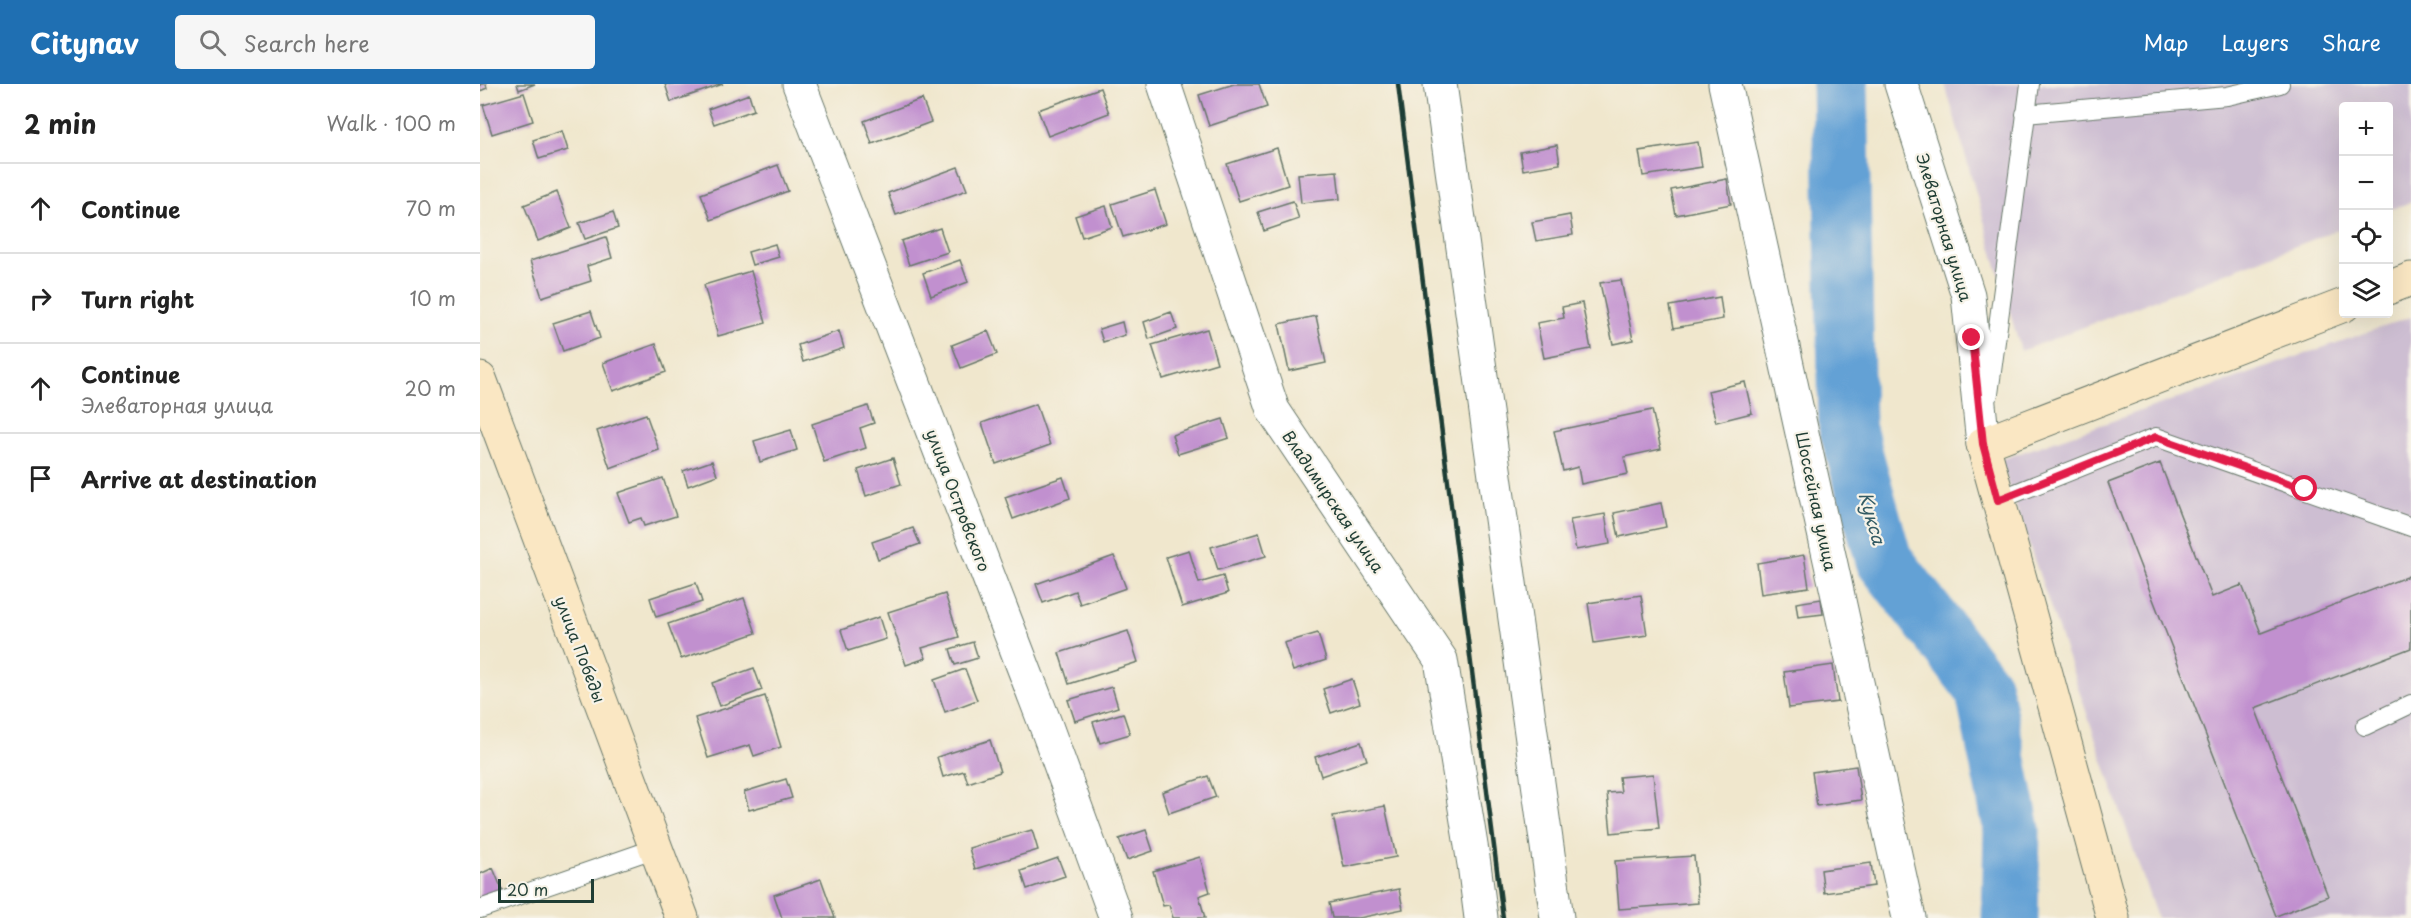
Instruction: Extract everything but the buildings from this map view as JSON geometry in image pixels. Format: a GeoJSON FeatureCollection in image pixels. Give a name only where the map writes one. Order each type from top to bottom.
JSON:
{"type":"FeatureCollection","features":[{"type":"Feature","properties":{"kind":"street","name":"улица Островского"},"geometry":{"type":"LineString","coordinates":[[799,84],[1042,715],[1116,918]]}},
{"type":"Feature","properties":{"kind":"street","name":"Владимирская улица"},"geometry":{"type":"LineString","coordinates":[[1164,84],[1274,410],[1441,660],[1474,864],[1480,918]]}},
{"type":"Feature","properties":{"kind":"street"},"geometry":{"type":"LineString","coordinates":[[1440,84],[1557,918]]}},
{"type":"Feature","properties":{"kind":"street","name":"Шоссейная улица"},"geometry":{"type":"LineString","coordinates":[[1725,84],[1909,918]]}},
{"type":"Feature","properties":{"kind":"street","name":"Элеваторная улица"},"geometry":{"type":"LineString","coordinates":[[1901,84],[1968,295],[1983,444]]}},
{"type":"Feature","properties":{"kind":"street"},"geometry":{"type":"LineString","coordinates":[[2393,286],[2411,279]]}},
{"type":"Feature","properties":{"kind":"street"},"geometry":{"type":"LineString","coordinates":[[2113,918],[1983,444],[2339,307]]}},
{"type":"Feature","properties":{"kind":"street","name":"улица Победы"},"geometry":{"type":"LineString","coordinates":[[480,379],[682,918]]}},
{"type":"Feature","properties":{"kind":"lane"},"geometry":{"type":"LineString","coordinates":[[1983,444],[2025,114],[2031,84]]}},
{"type":"Feature","properties":{"kind":"lane"},"geometry":{"type":"LineString","coordinates":[[2025,114],[2227,96],[2280,84]]}},
{"type":"Feature","properties":{"kind":"lane"},"geometry":{"type":"LineString","coordinates":[[1998,500],[2156,437],[2411,527]]}},
{"type":"Feature","properties":{"kind":"lane"},"geometry":{"type":"LineString","coordinates":[[2365,726],[2409,708]]}},
{"type":"Feature","properties":{"kind":"lane"},"geometry":{"type":"LineString","coordinates":[[480,909],[656,848]]}},
{"type":"Feature","properties":{"kind":"shaded area"},"geometry":{"type":"Polygon","coordinates":[[[1945,84],[2411,84],[2411,202],[2393,209],[2393,102],[2339,102],[2339,230],[2021,351],[1945,84]]]}},
{"type":"Feature","properties":{"kind":"shaded area"},"geometry":{"type":"Polygon","coordinates":[[[2411,317],[2411,918],[2157,918],[2000,460],[2411,317]]]}},
{"type":"Feature","properties":{"kind":"waterway","name":"Кукса"},"geometry":{"type":"LineString","coordinates":[[1840,84],[1847,427],[1884,560],[1983,688],[2012,830],[2010,918]]}},
{"type":"Feature","properties":{"kind":"railway"},"geometry":{"type":"LineString","coordinates":[[1398,84],[1503,918]]}},
{"type":"Feature","properties":{"kind":"route"},"geometry":{"type":"LineString","coordinates":[[1972,338],[1983,444],[1998,500],[2156,437],[2305,489]]}}]}
